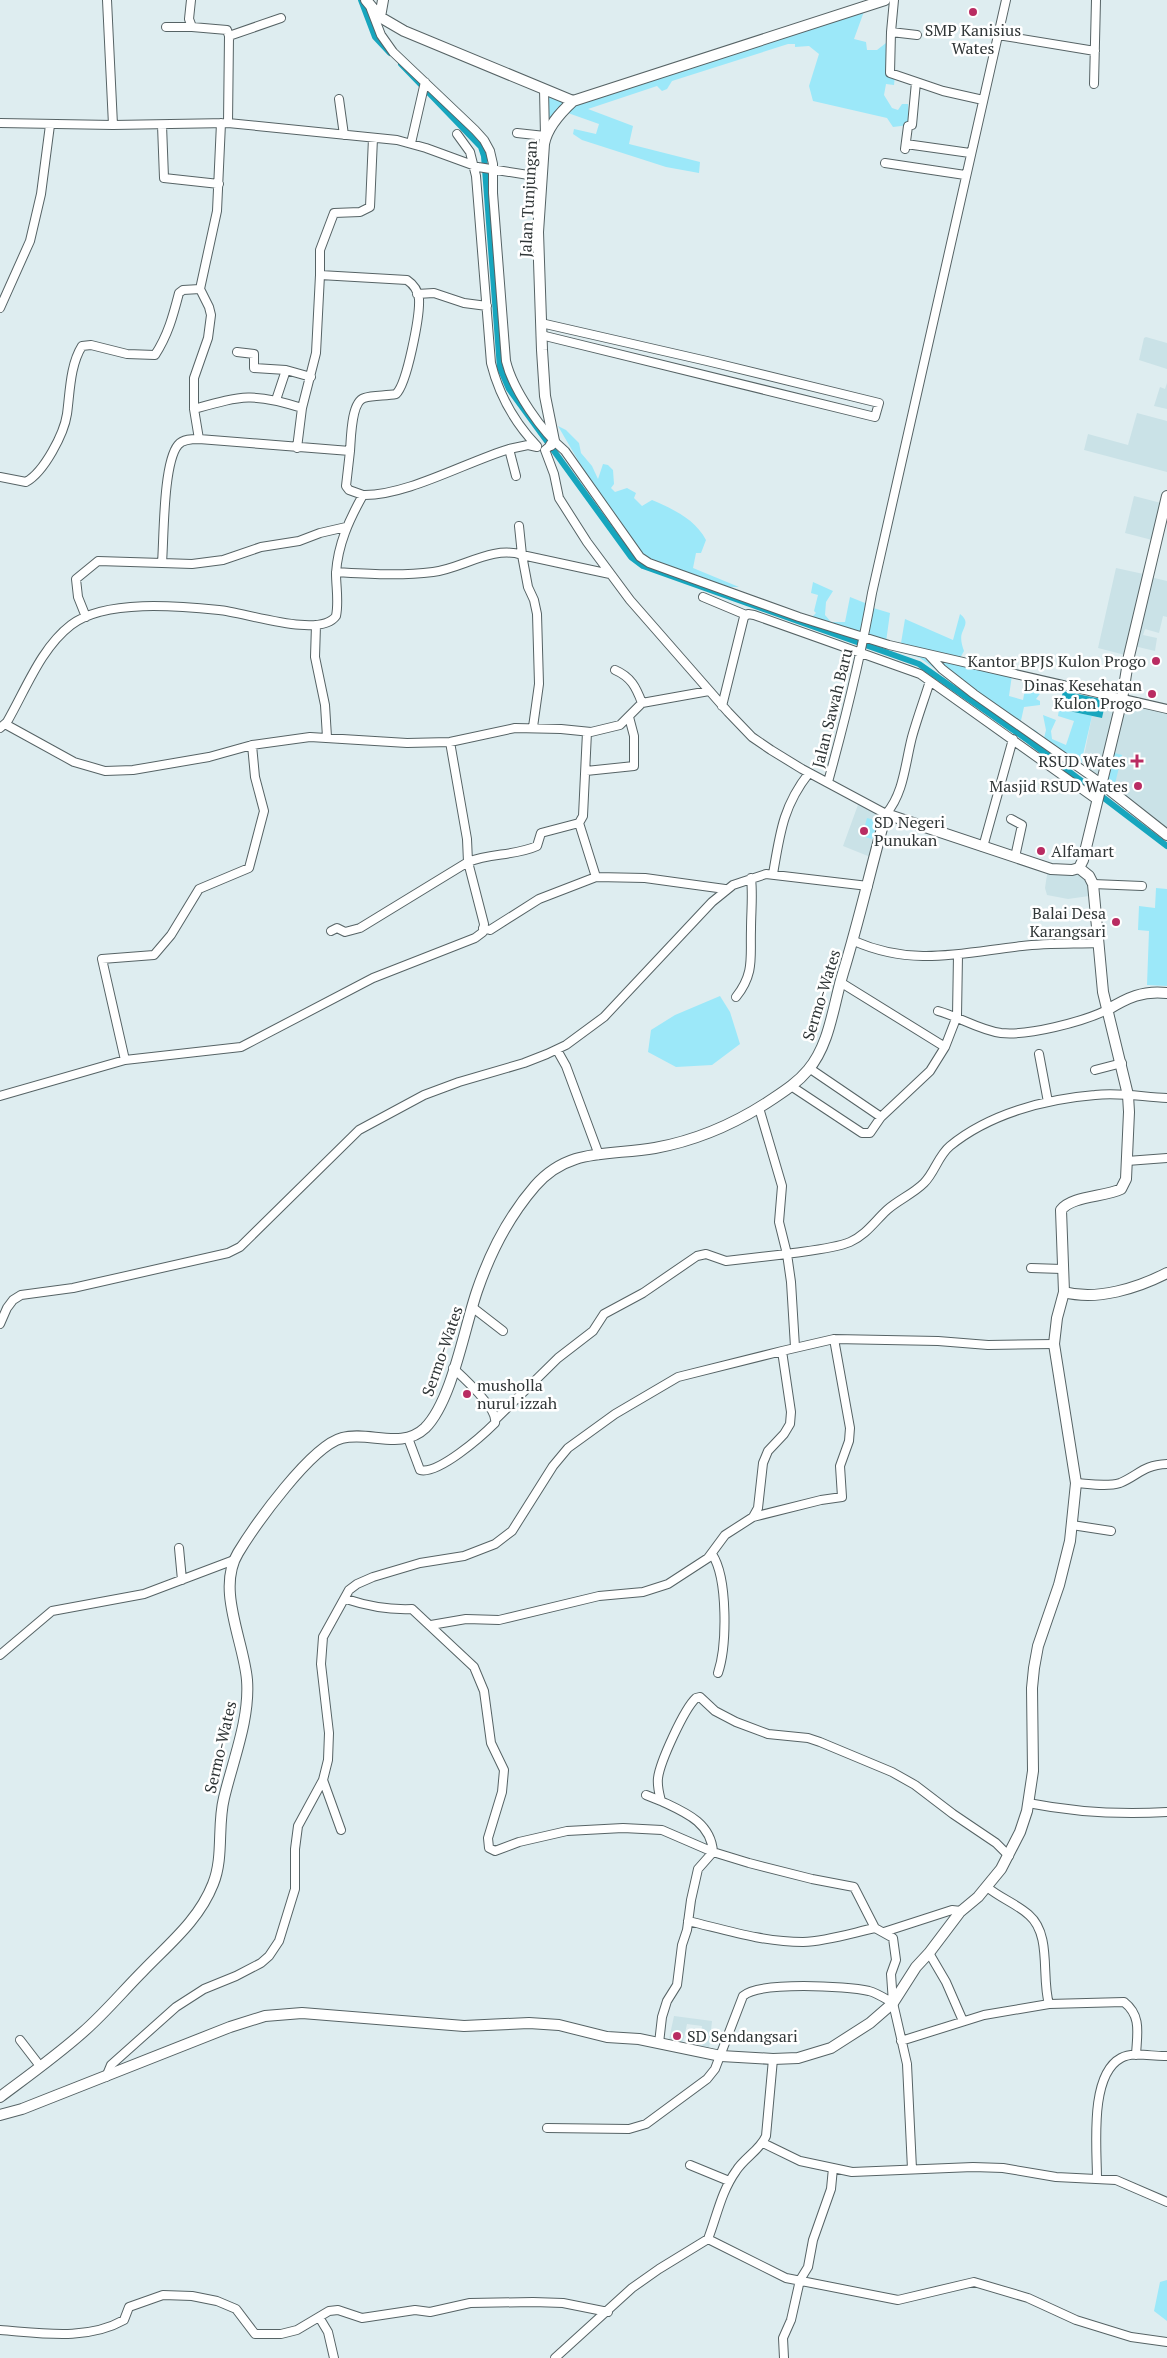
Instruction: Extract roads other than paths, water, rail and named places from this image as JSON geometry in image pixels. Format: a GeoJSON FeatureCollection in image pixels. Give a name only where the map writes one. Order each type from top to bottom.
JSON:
{"type":"FeatureCollection","features":[{"type":"Feature","properties":{"kind":"street"},"geometry":{"type":"LineString","coordinates":[[107,0],[113,125]]}},
{"type":"Feature","properties":{"kind":"street"},"geometry":{"type":"LineString","coordinates":[[191,0],[189,19],[192,27]]}},
{"type":"Feature","properties":{"kind":"street"},"geometry":{"type":"LineString","coordinates":[[380,17],[383,0]]}},
{"type":"Feature","properties":{"kind":"street"},"geometry":{"type":"LineString","coordinates":[[894,0],[890,72],[943,91],[984,100]]}},
{"type":"Feature","properties":{"kind":"street"},"geometry":{"type":"LineString","coordinates":[[320,275],[401,278],[411,282],[419,299],[412,344],[401,388],[396,394],[364,398],[359,402],[352,422],[346,486],[349,490],[363,495],[376,496],[401,490],[509,448],[528,445],[565,451],[635,552],[649,563],[864,639],[872,593],[1006,0]]}},
{"type":"Feature","properties":{"kind":"street"},"geometry":{"type":"LineString","coordinates":[[1094,84],[1096,0]]}},
{"type":"Feature","properties":{"kind":"street","name":"Jalan Tunjungan"},"geometry":{"type":"LineString","coordinates":[[549,447],[541,335],[538,232],[545,136],[554,122],[573,101],[879,1]]}},
{"type":"Feature","properties":{"kind":"street"},"geometry":{"type":"LineString","coordinates":[[368,2],[380,17],[404,31],[573,101]]}},
{"type":"Feature","properties":{"kind":"street"},"geometry":{"type":"LineString","coordinates":[[368,2],[380,35],[393,52],[484,140],[490,151],[506,361],[509,376],[549,447],[559,498],[610,574],[722,706],[752,737],[809,773],[886,814],[1051,869],[1072,870],[1079,868],[1083,860],[1122,699],[1129,656],[1167,496]]}},
{"type":"Feature","properties":{"kind":"street"},"geometry":{"type":"LineString","coordinates":[[230,36],[281,18]]}},
{"type":"Feature","properties":{"kind":"street"},"geometry":{"type":"LineString","coordinates":[[166,27],[227,30],[230,36],[225,123],[214,235],[206,258],[200,289],[210,307],[211,315],[208,338],[194,378],[194,409],[199,439]]}},
{"type":"Feature","properties":{"kind":"street"},"geometry":{"type":"LineString","coordinates":[[892,32],[917,35]]}},
{"type":"Feature","properties":{"kind":"street"},"geometry":{"type":"LineString","coordinates":[[998,35],[1095,51]]}},
{"type":"Feature","properties":{"kind":"street"},"geometry":{"type":"LineString","coordinates":[[916,82],[912,126],[908,126],[906,146],[970,153]]}},
{"type":"Feature","properties":{"kind":"street"},"geometry":{"type":"LineString","coordinates":[[411,143],[425,84]]}},
{"type":"Feature","properties":{"kind":"street"},"geometry":{"type":"LineString","coordinates":[[517,133],[545,136],[544,89]]}},
{"type":"Feature","properties":{"kind":"street"},"geometry":{"type":"LineString","coordinates":[[339,99],[344,135]]}},
{"type":"Feature","properties":{"kind":"street"},"geometry":{"type":"LineString","coordinates":[[0,123],[162,125],[198,122],[225,123],[374,138],[411,143],[476,167],[541,178]]}},
{"type":"Feature","properties":{"kind":"street"},"geometry":{"type":"LineString","coordinates":[[0,308],[30,241],[41,194],[50,125]]}},
{"type":"Feature","properties":{"kind":"street"},"geometry":{"type":"LineString","coordinates":[[162,125],[164,178],[219,184]]}},
{"type":"Feature","properties":{"kind":"street"},"geometry":{"type":"LineString","coordinates":[[457,134],[470,152],[476,167],[491,363],[497,387],[515,419],[537,446]]}},
{"type":"Feature","properties":{"kind":"street"},"geometry":{"type":"LineString","coordinates":[[297,448],[302,408],[316,353],[320,250],[334,213],[360,212],[370,207],[374,138]]}},
{"type":"Feature","properties":{"kind":"street"},"geometry":{"type":"LineString","coordinates":[[885,163],[965,175]]}},
{"type":"Feature","properties":{"kind":"street"},"geometry":{"type":"LineString","coordinates":[[0,477],[26,482],[38,473],[47,461],[67,417],[68,390],[82,346],[91,345],[127,354],[155,355],[171,325],[179,293],[183,290],[200,289]]}},
{"type":"Feature","properties":{"kind":"street"},"geometry":{"type":"LineString","coordinates":[[417,294],[434,293],[464,303],[487,306]]}},
{"type":"Feature","properties":{"kind":"street"},"geometry":{"type":"LineString","coordinates":[[541,323],[879,403],[875,417],[541,335]]}},
{"type":"Feature","properties":{"kind":"street"},"geometry":{"type":"LineString","coordinates":[[237,352],[254,354],[254,368],[286,370],[311,377]]}},
{"type":"Feature","properties":{"kind":"street"},"geometry":{"type":"LineString","coordinates":[[276,400],[286,370]]}},
{"type":"Feature","properties":{"kind":"street"},"geometry":{"type":"LineString","coordinates":[[781,394],[784,380]]}},
{"type":"Feature","properties":{"kind":"street"},"geometry":{"type":"LineString","coordinates":[[194,409],[240,397],[276,400],[302,408]]}},
{"type":"Feature","properties":{"kind":"street"},"geometry":{"type":"LineString","coordinates":[[162,563],[166,504],[164,493],[172,460],[178,445],[188,439],[350,451]]}},
{"type":"Feature","properties":{"kind":"street"},"geometry":{"type":"LineString","coordinates":[[509,448],[516,476]]}},
{"type":"Feature","properties":{"kind":"street"},"geometry":{"type":"LineString","coordinates":[[363,495],[346,527],[336,572],[336,616],[326,623],[296,625],[219,610],[170,608],[115,608],[86,617],[73,623],[49,646],[3,726],[74,762],[105,771],[133,770],[168,765],[252,745],[284,740],[327,737],[389,743],[450,742],[495,731],[533,727],[587,732],[614,728],[626,722],[642,703],[709,691]]}},
{"type":"Feature","properties":{"kind":"street"},"geometry":{"type":"LineString","coordinates":[[519,526],[528,587],[534,600],[537,614],[539,684],[533,727]]}},
{"type":"Feature","properties":{"kind":"street"},"geometry":{"type":"LineString","coordinates":[[86,617],[78,597],[76,579],[98,561],[192,564],[223,560],[261,547],[299,541],[320,533],[346,527]]}},
{"type":"Feature","properties":{"kind":"street"},"geometry":{"type":"LineString","coordinates":[[336,572],[389,575],[434,572],[508,552],[610,574]]}},
{"type":"Feature","properties":{"kind":"street"},"geometry":{"type":"LineString","coordinates":[[703,597],[746,615],[754,615],[920,674],[1013,739],[1029,741],[1099,793]]}},
{"type":"Feature","properties":{"kind":"street"},"geometry":{"type":"LineString","coordinates":[[722,706],[746,615]]}},
{"type":"Feature","properties":{"kind":"street"},"geometry":{"type":"LineString","coordinates":[[316,625],[315,657],[325,705],[327,737]]}},
{"type":"Feature","properties":{"kind":"street","name":"Jalan Sawah Baru"},"geometry":{"type":"LineString","coordinates":[[828,782],[864,639],[1167,709]]}},
{"type":"Feature","properties":{"kind":"street"},"geometry":{"type":"LineString","coordinates":[[929,655],[942,669],[1029,741],[1099,793],[1167,835]]}},
{"type":"Feature","properties":{"kind":"street"},"geometry":{"type":"LineString","coordinates":[[614,670],[626,675],[632,682],[642,703]]}},
{"type":"Feature","properties":{"kind":"street"},"geometry":{"type":"LineString","coordinates":[[886,814],[895,804],[899,792],[912,738],[930,681]]}},
{"type":"Feature","properties":{"kind":"street"},"geometry":{"type":"LineString","coordinates":[[966,705],[973,695]]}},
{"type":"Feature","properties":{"kind":"street"},"geometry":{"type":"LineString","coordinates":[[586,771],[634,766],[634,736],[629,717]]}},
{"type":"Feature","properties":{"kind":"street"},"geometry":{"type":"LineString","coordinates":[[331,931],[337,928],[345,932],[360,928],[468,862],[484,856],[529,850],[537,846],[541,833],[579,823],[583,816],[587,732]]}},
{"type":"Feature","properties":{"kind":"street"},"geometry":{"type":"LineString","coordinates":[[983,847],[1013,739]]}},
{"type":"Feature","properties":{"kind":"street"},"geometry":{"type":"LineString","coordinates":[[0,1096],[125,1060],[240,1047],[373,978],[475,938],[483,932],[484,924],[468,862],[467,839],[450,742]]}},
{"type":"Feature","properties":{"kind":"street"},"geometry":{"type":"LineString","coordinates":[[125,1060],[102,959],[154,954],[171,935],[199,889],[250,868],[264,814],[255,777],[252,745]]}},
{"type":"Feature","properties":{"kind":"street"},"geometry":{"type":"LineString","coordinates":[[773,874],[782,820],[797,788],[809,773]]}},
{"type":"Feature","properties":{"kind":"street","name":"Sermo-Wates"},"geometry":{"type":"LineString","coordinates":[[0,2097],[91,2024],[189,1925],[213,1883],[218,1867],[221,1811],[246,1703],[247,1680],[231,1597],[234,1560],[271,1505],[299,1473],[334,1440],[363,1436],[387,1439],[408,1438],[422,1431],[434,1416],[453,1368],[472,1307],[495,1245],[514,1214],[536,1185],[559,1164],[572,1159],[678,1143],[716,1131],[759,1108],[791,1086],[810,1068],[826,1036],[840,982],[854,941],[886,814]]}},
{"type":"Feature","properties":{"kind":"street"},"geometry":{"type":"LineString","coordinates":[[1011,819],[1022,825],[1015,857]]}},
{"type":"Feature","properties":{"kind":"street"},"geometry":{"type":"LineString","coordinates":[[579,823],[596,877]]}},
{"type":"Feature","properties":{"kind":"street"},"geometry":{"type":"LineString","coordinates":[[0,2115],[22,2109],[230,2028],[266,2016],[302,2013],[464,2026],[529,2022],[559,2025],[607,2037],[659,2043],[721,2056],[773,2059],[798,2058],[831,2048],[850,2037],[893,2003],[916,1967],[961,1911],[987,1887],[1009,1856],[1020,1832],[1028,1803],[1033,1771],[1032,1688],[1034,1668],[1038,1646],[1059,1585],[1072,1525],[1076,1483],[1054,1344],[1057,1318],[1064,1292],[1061,1210],[1067,1203],[1104,1195],[1121,1189],[1126,1179],[1128,1095],[1122,1063],[1107,1010],[1092,884],[1088,876],[1079,868]]}},
{"type":"Feature","properties":{"kind":"street"},"geometry":{"type":"LineString","coordinates":[[0,1324],[7,1308],[21,1295],[73,1288],[234,1250],[358,1130],[424,1095],[459,1082],[524,1063],[557,1050],[604,1018],[725,889],[759,874],[773,874],[868,886]]}},
{"type":"Feature","properties":{"kind":"street"},"geometry":{"type":"LineString","coordinates":[[483,928],[490,930],[539,899],[596,877],[645,878],[725,889]]}},
{"type":"Feature","properties":{"kind":"street"},"geometry":{"type":"LineString","coordinates":[[736,997],[745,986],[751,967],[751,928],[754,903],[751,878]]}},
{"type":"Feature","properties":{"kind":"street"},"geometry":{"type":"LineString","coordinates":[[1092,884],[1142,886]]}},
{"type":"Feature","properties":{"kind":"street"},"geometry":{"type":"LineString","coordinates":[[854,941],[868,948],[906,956],[958,955],[1023,946],[1099,943]]}},
{"type":"Feature","properties":{"kind":"street"},"geometry":{"type":"LineString","coordinates":[[791,1086],[865,1134],[870,1133],[880,1117],[930,1070],[945,1047],[958,1016],[958,955]]}},
{"type":"Feature","properties":{"kind":"street"},"geometry":{"type":"LineString","coordinates":[[840,982],[945,1047]]}},
{"type":"Feature","properties":{"kind":"street"},"geometry":{"type":"LineString","coordinates":[[938,1011],[958,1016],[976,1026],[1000,1033],[1020,1033],[1092,1017],[1136,994],[1150,992],[1167,993]]}},
{"type":"Feature","properties":{"kind":"street"},"geometry":{"type":"LineString","coordinates":[[557,1050],[566,1066],[599,1155]]}},
{"type":"Feature","properties":{"kind":"street"},"geometry":{"type":"LineString","coordinates":[[1039,1054],[1048,1102]]}},
{"type":"Feature","properties":{"kind":"street"},"geometry":{"type":"LineString","coordinates":[[1095,1070],[1122,1063]]}},
{"type":"Feature","properties":{"kind":"street"},"geometry":{"type":"LineString","coordinates":[[810,1068],[880,1117]]}},
{"type":"Feature","properties":{"kind":"street"},"geometry":{"type":"LineString","coordinates":[[408,1438],[420,1470],[425,1471],[449,1460],[480,1438],[495,1423],[496,1419],[558,1358],[593,1331],[604,1314],[643,1293],[697,1256],[706,1254],[726,1261],[787,1254],[849,1242],[865,1233],[888,1209],[924,1183],[935,1171],[945,1150],[952,1144],[983,1126],[1011,1113],[1048,1102],[1096,1094],[1167,1098]]}},
{"type":"Feature","properties":{"kind":"street"},"geometry":{"type":"LineString","coordinates":[[759,1108],[782,1186],[779,1222],[787,1254],[791,1282],[795,1347]]}},
{"type":"Feature","properties":{"kind":"street"},"geometry":{"type":"LineString","coordinates":[[1126,1161],[1167,1158]]}},
{"type":"Feature","properties":{"kind":"street"},"geometry":{"type":"LineString","coordinates":[[1031,1268],[1062,1268]]}},
{"type":"Feature","properties":{"kind":"street"},"geometry":{"type":"LineString","coordinates":[[1064,1292],[1079,1296],[1104,1293],[1138,1285],[1167,1272]]}},
{"type":"Feature","properties":{"kind":"street"},"geometry":{"type":"LineString","coordinates":[[472,1307],[503,1331]]}},
{"type":"Feature","properties":{"kind":"street"},"geometry":{"type":"LineString","coordinates":[[431,1625],[466,1619],[499,1620],[599,1596],[643,1592],[668,1584],[712,1554],[725,1534],[753,1517],[820,1500],[842,1497],[840,1466],[849,1441],[850,1428],[834,1339]]}},
{"type":"Feature","properties":{"kind":"street"},"geometry":{"type":"LineString","coordinates":[[106,2077],[111,2065],[120,2056],[176,2008],[204,1989],[261,1963],[275,1949],[295,1889],[295,1849],[298,1826],[323,1780],[328,1760],[329,1733],[321,1664],[323,1637],[338,1606],[346,1599],[349,1590],[373,1577],[420,1563],[464,1556],[495,1544],[512,1531],[553,1466],[568,1448],[615,1414],[678,1377],[834,1339],[938,1341],[988,1345],[1054,1344]]}},
{"type":"Feature","properties":{"kind":"street"},"geometry":{"type":"LineString","coordinates":[[753,1517],[758,1508],[762,1470],[768,1450],[784,1434],[790,1424],[791,1412],[782,1351]]}},
{"type":"Feature","properties":{"kind":"street"},"geometry":{"type":"LineString","coordinates":[[453,1368],[478,1394],[496,1419]]}},
{"type":"Feature","properties":{"kind":"street"},"geometry":{"type":"LineString","coordinates":[[1076,1483],[1110,1485],[1126,1480],[1140,1470],[1154,1465],[1167,1464]]}},
{"type":"Feature","properties":{"kind":"street"},"geometry":{"type":"LineString","coordinates":[[1072,1525],[1111,1532]]}},
{"type":"Feature","properties":{"kind":"street"},"geometry":{"type":"LineString","coordinates":[[179,1548],[182,1580]]}},
{"type":"Feature","properties":{"kind":"street"},"geometry":{"type":"LineString","coordinates":[[712,1554],[718,1564],[723,1601],[722,1660],[718,1673]]}},
{"type":"Feature","properties":{"kind":"street"},"geometry":{"type":"LineString","coordinates":[[0,1655],[52,1612],[144,1594],[234,1560]]}},
{"type":"Feature","properties":{"kind":"street"},"geometry":{"type":"LineString","coordinates":[[346,1599],[364,1605],[389,1609],[412,1609],[474,1667],[484,1691],[491,1743],[504,1770],[502,1792],[488,1838],[489,1848],[495,1851],[519,1842],[566,1830],[623,1828],[662,1830],[713,1852],[782,1872],[854,1887],[875,1928]]}},
{"type":"Feature","properties":{"kind":"street"},"geometry":{"type":"LineString","coordinates":[[661,1801],[658,1777],[666,1754],[692,1701],[698,1697],[715,1711],[736,1722],[768,1734],[808,1738],[892,1772],[915,1785],[996,1843],[1009,1856]]}},
{"type":"Feature","properties":{"kind":"street"},"geometry":{"type":"LineString","coordinates":[[323,1780],[341,1830]]}},
{"type":"Feature","properties":{"kind":"street"},"geometry":{"type":"LineString","coordinates":[[646,1795],[694,1818],[710,1836],[713,1852]]}},
{"type":"Feature","properties":{"kind":"street"},"geometry":{"type":"LineString","coordinates":[[1028,1803],[1096,1813],[1167,1812]]}},
{"type":"Feature","properties":{"kind":"street"},"geometry":{"type":"LineString","coordinates":[[659,2043],[662,2017],[677,1985],[682,1945],[698,1869],[713,1852]]}},
{"type":"Feature","properties":{"kind":"street"},"geometry":{"type":"LineString","coordinates":[[987,1887],[1035,1920],[1042,1942],[1049,2004]]}},
{"type":"Feature","properties":{"kind":"street"},"geometry":{"type":"LineString","coordinates":[[884,1932],[952,1910],[961,1911]]}},
{"type":"Feature","properties":{"kind":"street"},"geometry":{"type":"LineString","coordinates":[[688,1921],[747,1936],[803,1942],[875,1928],[893,1938],[896,1960],[891,1974],[893,2003],[909,2081],[912,2169]]}},
{"type":"Feature","properties":{"kind":"street"},"geometry":{"type":"LineString","coordinates":[[929,1953],[946,1982],[963,2021]]}},
{"type":"Feature","properties":{"kind":"street"},"geometry":{"type":"LineString","coordinates":[[547,2128],[629,2129],[646,2124],[707,2079],[715,2069],[744,1996],[753,1990],[780,1987],[834,1987],[871,1991],[893,2003]]}},
{"type":"Feature","properties":{"kind":"street"},"geometry":{"type":"LineString","coordinates":[[901,2041],[963,2021],[1023,2007],[1049,2004],[1064,2005],[1092,2001],[1124,2002],[1132,2009],[1138,2020],[1136,2055]]}},
{"type":"Feature","properties":{"kind":"street"},"geometry":{"type":"LineString","coordinates":[[20,2040],[40,2066]]}},
{"type":"Feature","properties":{"kind":"street"},"geometry":{"type":"LineString","coordinates":[[1097,2179],[1097,2112],[1100,2087],[1106,2074],[1121,2058],[1136,2055],[1167,2056]]}},
{"type":"Feature","properties":{"kind":"street"},"geometry":{"type":"LineString","coordinates":[[555,2358],[567,2345],[608,2312],[632,2288],[659,2268],[708,2239],[716,2211],[729,2181],[744,2160],[763,2143],[766,2136],[773,2059]]}},
{"type":"Feature","properties":{"kind":"street"},"geometry":{"type":"LineString","coordinates":[[763,2143],[800,2161],[852,2172],[973,2167],[1003,2168],[1056,2176],[1116,2180],[1167,2202]]}},
{"type":"Feature","properties":{"kind":"street"},"geometry":{"type":"LineString","coordinates":[[690,2165],[729,2181]]}},
{"type":"Feature","properties":{"kind":"street"},"geometry":{"type":"LineString","coordinates":[[784,2358],[782,2338],[791,2320],[800,2280],[808,2267],[813,2240],[831,2189],[833,2168]]}},
{"type":"Feature","properties":{"kind":"street"},"geometry":{"type":"LineString","coordinates":[[708,2239],[786,2278],[857,2294],[898,2300],[974,2282],[1028,2298],[1076,2320],[1122,2334],[1167,2342]]}},
{"type":"Feature","properties":{"kind":"street"},"geometry":{"type":"LineString","coordinates":[[0,2330],[60,2334],[110,2328],[124,2320],[129,2307],[164,2295],[192,2296],[236,2309],[255,2334],[281,2334],[297,2330],[329,2311],[338,2310],[362,2318],[415,2310],[430,2312],[470,2303],[563,2303],[608,2312]]}},
{"type":"Feature","properties":{"kind":"street"},"geometry":{"type":"LineString","coordinates":[[319,2317],[328,2332],[334,2358]]}},
{"type":"Feature","properties":{"kind":"waterway"},"geometry":{"type":"LineString","coordinates":[[361,0],[375,37],[390,53]]}},
{"type":"Feature","properties":{"kind":"waterway"},"geometry":{"type":"LineString","coordinates":[[401,64],[481,147],[484,156],[500,368],[509,389],[631,557],[643,566],[919,664],[1029,741],[1167,846]]}},
{"type":"Feature","properties":{"kind":"place","name":"SMP Kanisius Wates"},"geometry":{"type":"Point","coordinates":[973,12]}},
{"type":"Feature","properties":{"kind":"place","name":"Kantor BPJS Kulon Progo"},"geometry":{"type":"Point","coordinates":[1156,661]}},
{"type":"Feature","properties":{"kind":"place","name":"Dinas Kesehatan Kulon Progo"},"geometry":{"type":"Point","coordinates":[1152,694]}},
{"type":"Feature","properties":{"kind":"place","name":"RSUD Wates"},"geometry":{"type":"Point","coordinates":[1137,761]}},
{"type":"Feature","properties":{"kind":"place","name":"Masjid RSUD Wates"},"geometry":{"type":"Point","coordinates":[1138,786]}},
{"type":"Feature","properties":{"kind":"place","name":"SD Negeri Punukan"},"geometry":{"type":"Point","coordinates":[864,831]}},
{"type":"Feature","properties":{"kind":"place","name":"Alfamart"},"geometry":{"type":"Point","coordinates":[1041,851]}},
{"type":"Feature","properties":{"kind":"place","name":"Balai Desa Karangsari"},"geometry":{"type":"Point","coordinates":[1116,922]}},
{"type":"Feature","properties":{"kind":"place","name":"musholla nurul izzah"},"geometry":{"type":"Point","coordinates":[467,1394]}},
{"type":"Feature","properties":{"kind":"place","name":"SD Sendangsari"},"geometry":{"type":"Point","coordinates":[677,2036]}}]}
